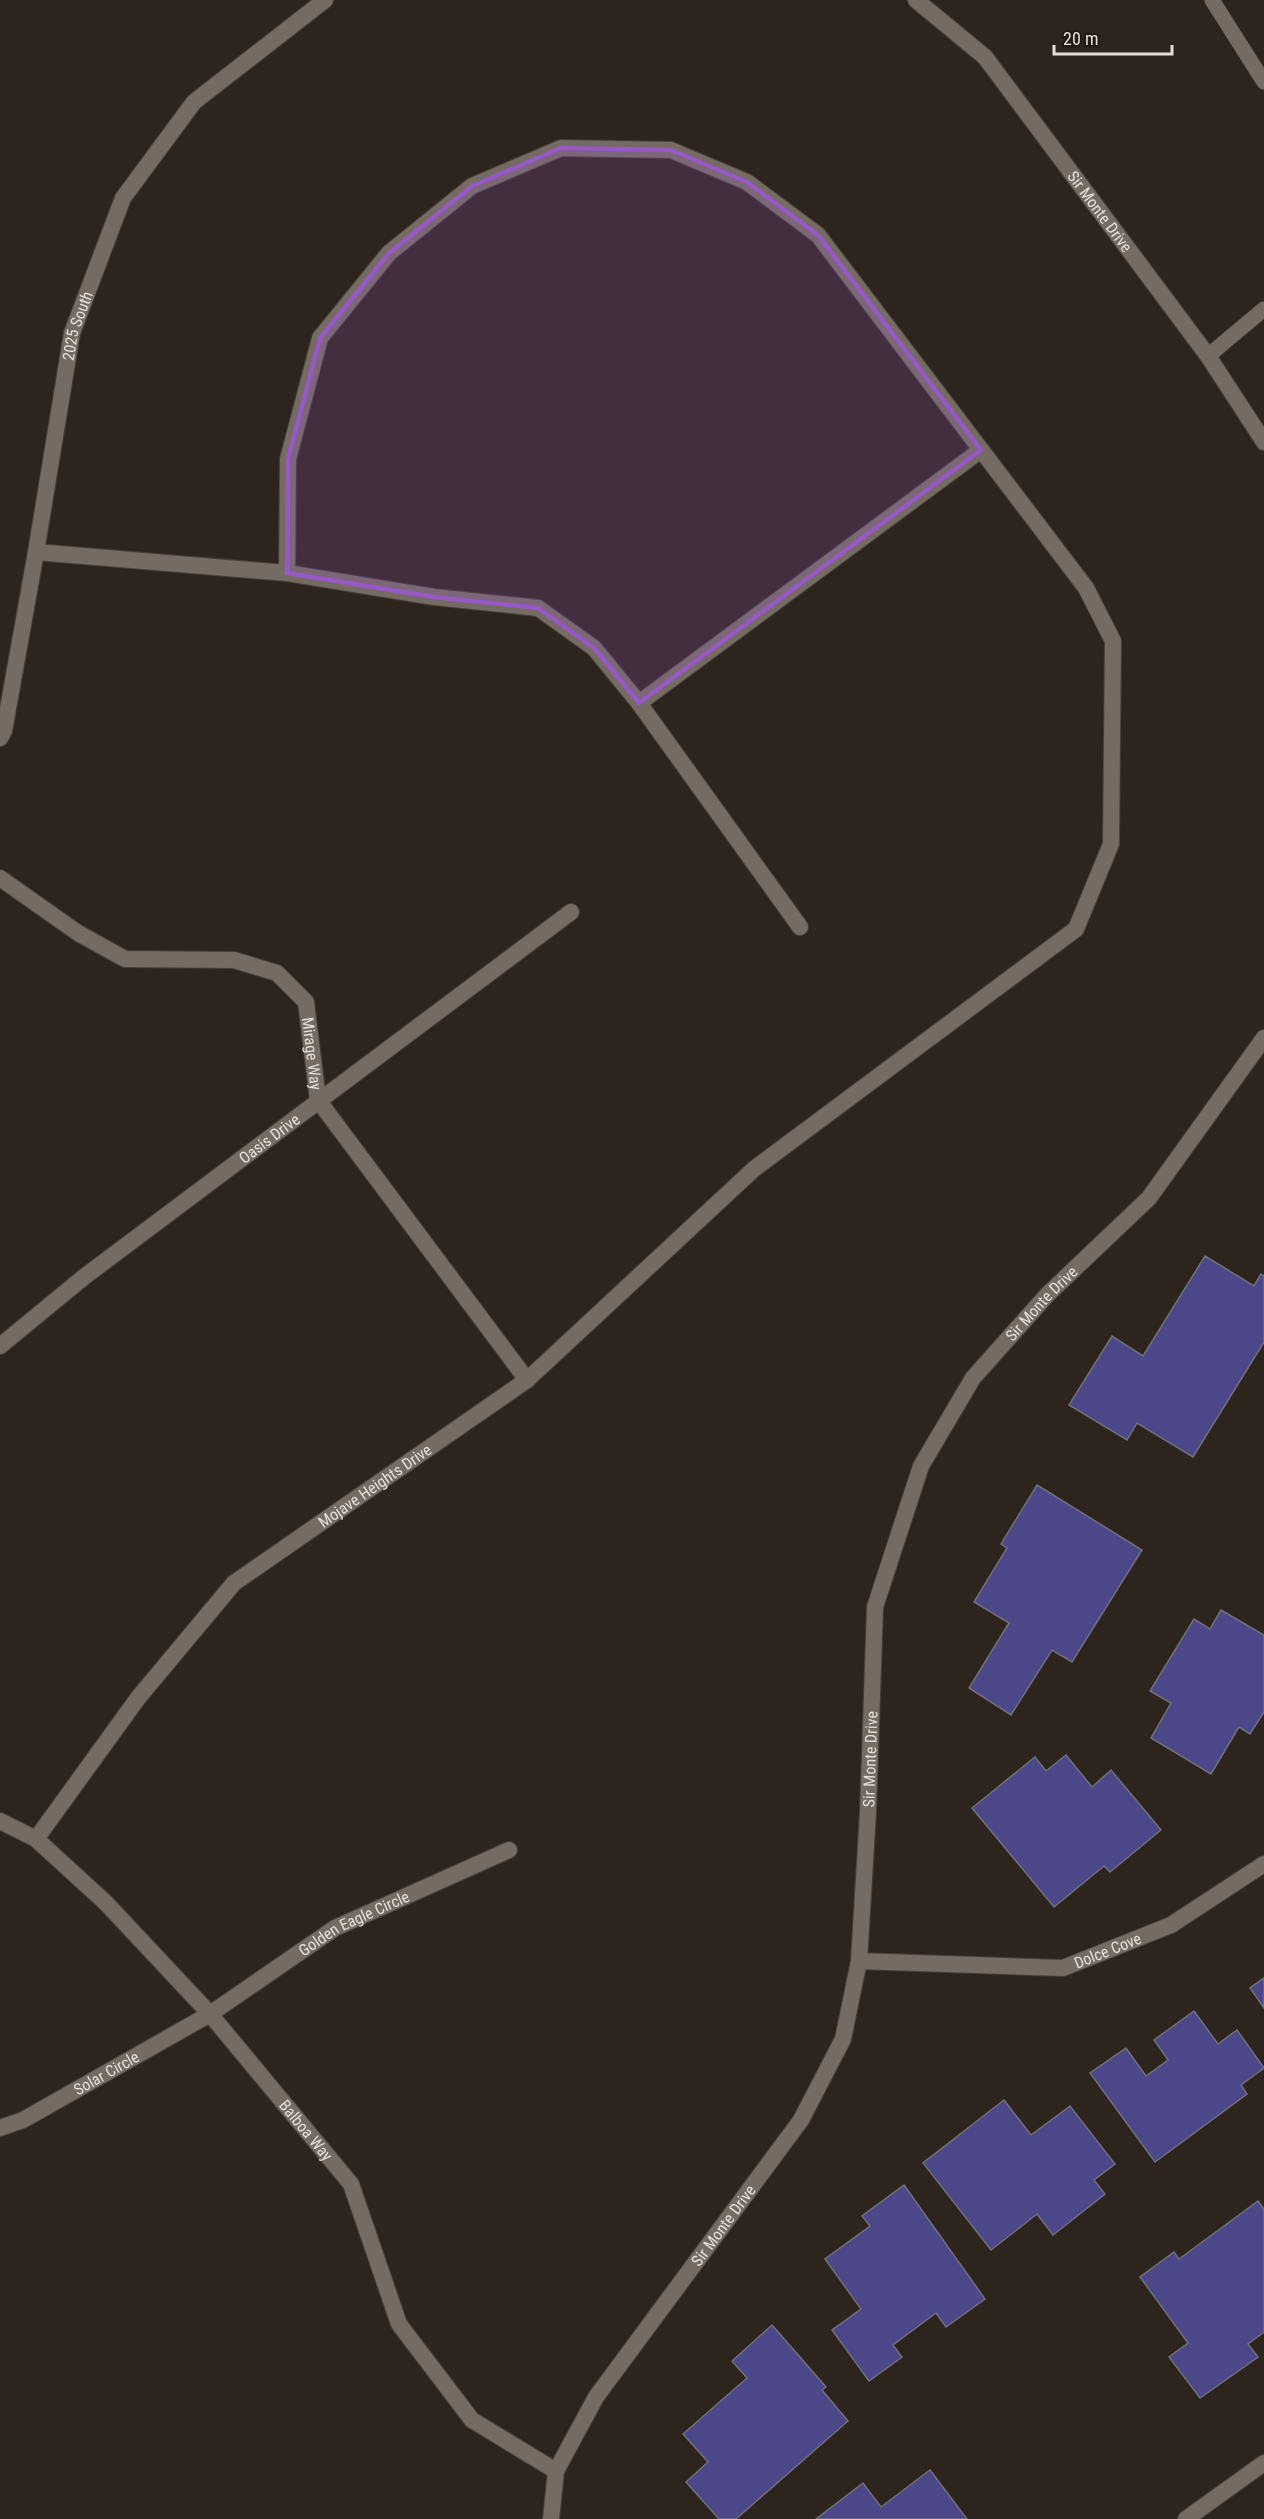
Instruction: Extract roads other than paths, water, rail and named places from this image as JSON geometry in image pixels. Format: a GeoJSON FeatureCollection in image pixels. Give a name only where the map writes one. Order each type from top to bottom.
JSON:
{"type":"FeatureCollection","features":[{"type":"Feature","properties":{"kind":"street","name":"2025 South"},"geometry":{"type":"LineString","coordinates":[[0,738],[4,731],[36,552],[72,333],[123,198],[194,102],[324,0]]}},
{"type":"Feature","properties":{"kind":"street","name":"Sir Monte Drive"},"geometry":{"type":"LineString","coordinates":[[916,0],[985,57],[1208,356],[1264,442]]}},
{"type":"Feature","properties":{"kind":"street","name":"Mojave Heights Drive"},"geometry":{"type":"LineString","coordinates":[[36,1839],[138,1698],[234,1583],[527,1380],[754,1169],[1076,929],[1111,844],[1113,642],[1086,588],[818,235],[747,182],[671,150],[561,148],[472,186],[389,253],[320,338],[288,459],[287,573]]}},
{"type":"Feature","properties":{"kind":"street"},"geometry":{"type":"LineString","coordinates":[[639,704],[981,450]]}},
{"type":"Feature","properties":{"kind":"street"},"geometry":{"type":"LineString","coordinates":[[36,552],[287,573],[434,597],[538,608],[594,648],[639,704],[801,927]]}},
{"type":"Feature","properties":{"kind":"street","name":"Mirage Way"},"geometry":{"type":"LineString","coordinates":[[0,878],[78,933],[125,959],[234,960],[277,973],[306,1002],[318,1100],[527,1380]]}},
{"type":"Feature","properties":{"kind":"street","name":"Oasis Drive"},"geometry":{"type":"LineString","coordinates":[[0,1346],[84,1277],[572,912]]}},
{"type":"Feature","properties":{"kind":"street","name":"Sir Monte Drive"},"geometry":{"type":"LineString","coordinates":[[551,2519],[556,2471],[596,2397],[801,2120],[843,2039],[859,1961],[875,1607],[921,1466],[973,1378],[1047,1294],[1149,1198],[1264,1038]]}},
{"type":"Feature","properties":{"kind":"street","name":"Balboa Way"},"geometry":{"type":"LineString","coordinates":[[0,1821],[36,1839],[106,1903],[210,2014],[351,2184],[399,2324],[472,2420],[556,2471]]}},
{"type":"Feature","properties":{"kind":"street","name":"Golden Eagle Circle"},"geometry":{"type":"LineString","coordinates":[[210,2014],[335,1928],[508,1850]]}},
{"type":"Feature","properties":{"kind":"street","name":"Dolce Cove"},"geometry":{"type":"LineString","coordinates":[[859,1961],[1063,1968],[1171,1925],[1264,1864]]}},
{"type":"Feature","properties":{"kind":"street","name":"Solar Circle"},"geometry":{"type":"LineString","coordinates":[[0,2128],[23,2120],[210,2014]]}},
{"type":"Feature","properties":{"kind":"street"},"geometry":{"type":"LineString","coordinates":[[1186,2519],[1264,2463]]}},
{"type":"Feature","properties":{"kind":"lane"},"geometry":{"type":"LineString","coordinates":[[1212,0],[1264,82]]}},
{"type":"Feature","properties":{"kind":"lane"},"geometry":{"type":"LineString","coordinates":[[1208,356],[1264,309]]}}]}
